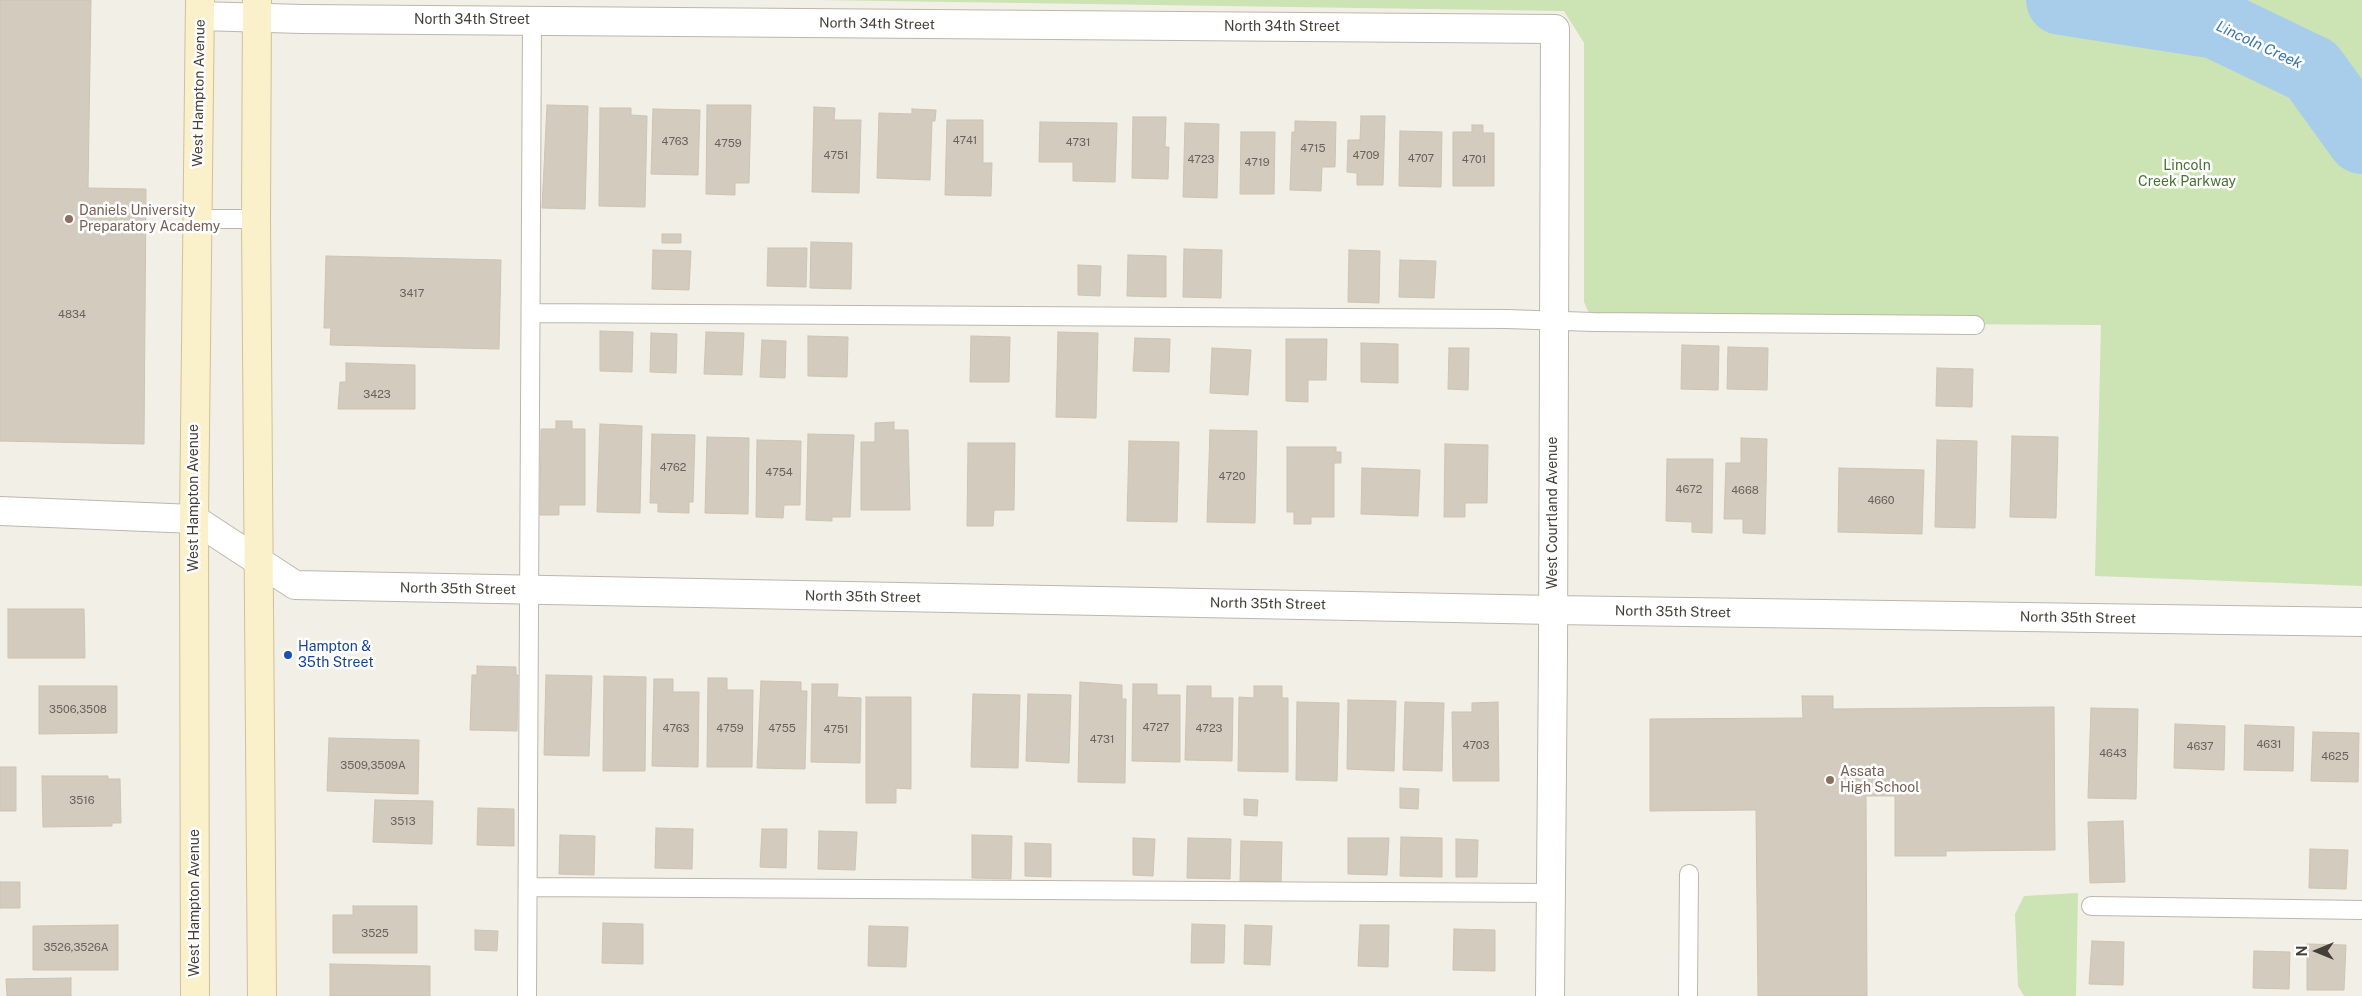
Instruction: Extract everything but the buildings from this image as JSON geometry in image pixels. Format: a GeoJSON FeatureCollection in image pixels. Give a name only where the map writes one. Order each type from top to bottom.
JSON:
{"type":"FeatureCollection","features":[{"type":"Feature","properties":{"kind":"main road","name":"West Hampton Avenue"},"geometry":{"type":"LineString","coordinates":[[195,996],[194,519],[200,8]]}},
{"type":"Feature","properties":{"kind":"main road"},"geometry":{"type":"LineString","coordinates":[[257,8],[256,219],[262,996]]}},
{"type":"Feature","properties":{"kind":"street","name":"North 34th Street"},"geometry":{"type":"LineString","coordinates":[[200,8],[257,8],[302,19],[1555,29]]}},
{"type":"Feature","properties":{"kind":"street","name":"West Courtland Avenue"},"geometry":{"type":"LineString","coordinates":[[1550,996],[1555,29]]}},
{"type":"Feature","properties":{"kind":"street"},"geometry":{"type":"LineString","coordinates":[[0,511],[194,519]]}},
{"type":"Feature","properties":{"kind":"street","name":"North 35th Street"},"geometry":{"type":"LineString","coordinates":[[194,519],[294,585],[1553,610],[2362,622]]}},
{"type":"Feature","properties":{"kind":"lane"},"geometry":{"type":"LineString","coordinates":[[527,996],[532,21]]}},
{"type":"Feature","properties":{"kind":"lane"},"geometry":{"type":"LineString","coordinates":[[198,219],[256,219]]}},
{"type":"Feature","properties":{"kind":"lane"},"geometry":{"type":"LineString","coordinates":[[531,313],[1553,319],[1593,322],[1975,325]]}},
{"type":"Feature","properties":{"kind":"lane"},"geometry":{"type":"LineString","coordinates":[[1688,996],[1689,874]]}},
{"type":"Feature","properties":{"kind":"lane"},"geometry":{"type":"LineString","coordinates":[[528,887],[1551,893]]}},
{"type":"Feature","properties":{"kind":"lane"},"geometry":{"type":"LineString","coordinates":[[2091,906],[2362,910]]}},
{"type":"Feature","properties":{"kind":"green space","name":"Lincoln Creek Parkway"},"geometry":{"type":"Polygon","coordinates":[[[817,0],[2362,0],[2362,586],[2095,576],[2101,325],[1593,322],[1584,302],[1584,43],[1564,11],[817,0]]]}},
{"type":"Feature","properties":{"kind":"green space"},"geometry":{"type":"Polygon","coordinates":[[[2078,893],[2076,996],[2024,996],[2018,986],[2015,914],[2024,896],[2078,893]]]}},
{"type":"Feature","properties":{"kind":"waterway","name":"Lincoln Creek"},"geometry":{"type":"LineString","coordinates":[[2061,0],[2216,24],[2312,70],[2362,139]]}},
{"type":"Feature","properties":{"kind":"place","name":"Daniels University Preparatory Academy"},"geometry":{"type":"Point","coordinates":[69,219]}},
{"type":"Feature","properties":{"kind":"place","name":"Hampton & 35th Street"},"geometry":{"type":"Point","coordinates":[288,655]}},
{"type":"Feature","properties":{"kind":"place","name":"Assata High School"},"geometry":{"type":"Point","coordinates":[1830,780]}}]}
